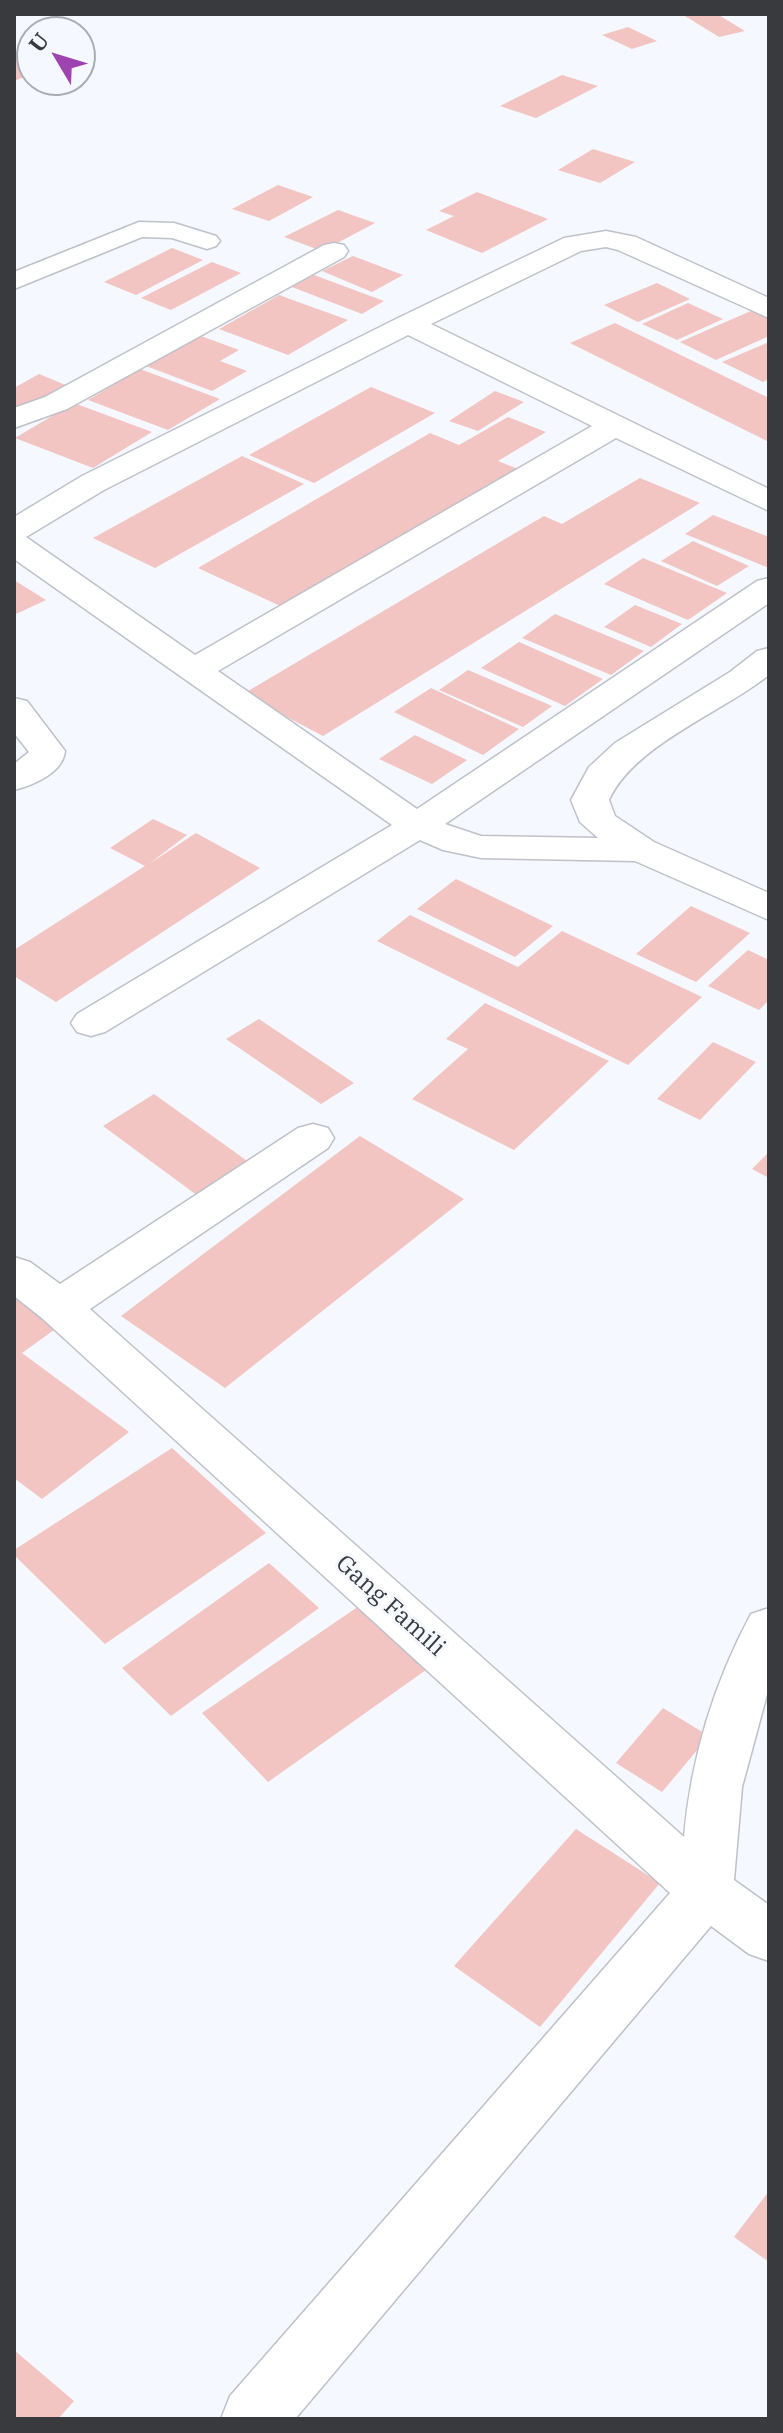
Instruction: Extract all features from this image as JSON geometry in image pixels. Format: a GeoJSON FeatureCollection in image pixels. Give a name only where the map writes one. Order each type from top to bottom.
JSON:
{"type":"FeatureCollection","features":[{"type":"Feature","properties":{"kind":"street"},"geometry":{"type":"LineString","coordinates":[[14,531],[93,483],[574,244],[606,239],[626,243],[769,309]]}},
{"type":"Feature","properties":{"kind":"street"},"geometry":{"type":"LineString","coordinates":[[14,419],[56,403],[334,251]]}},
{"type":"Feature","properties":{"kind":"street"},"geometry":{"type":"LineString","coordinates":[[408,324],[769,501]]}},
{"type":"Feature","properties":{"kind":"street"},"geometry":{"type":"LineString","coordinates":[[192,671],[615,426]]}},
{"type":"Feature","properties":{"kind":"street"},"geometry":{"type":"LineString","coordinates":[[14,544],[417,826],[456,842],[481,847],[641,850]]}},
{"type":"Feature","properties":{"kind":"street"},"geometry":{"type":"LineString","coordinates":[[91,1023],[417,826],[769,588]]}},
{"type":"Feature","properties":{"kind":"street"},"geometry":{"type":"LineString","coordinates":[[760,675],[628,751],[602,775],[590,800],[599,822],[641,850],[769,908]]}},
{"type":"Feature","properties":{"kind":"street"},"geometry":{"type":"LineString","coordinates":[[14,709],[47,751],[46,760],[14,779]]}},
{"type":"Feature","properties":{"kind":"street"},"geometry":{"type":"LineString","coordinates":[[59,1307],[313,1138]]}},
{"type":"Feature","properties":{"kind":"street","name":"Gang Famili"},"geometry":{"type":"LineString","coordinates":[[14,1273],[59,1307],[706,1891],[769,1936]]}},
{"type":"Feature","properties":{"kind":"street"},"geometry":{"type":"LineString","coordinates":[[253,2419],[706,1891],[715,1787],[749,1666],[769,1628]]}},
{"type":"Feature","properties":{"kind":"lane"},"geometry":{"type":"LineString","coordinates":[[14,281],[139,229],[174,231],[207,241]]}},
{"type":"Feature","properties":{"kind":"building"},"geometry":{"type":"Polygon","coordinates":[[[717,14],[745,31],[719,37],[685,16],[717,14]]]}},
{"type":"Feature","properties":{"kind":"building"},"geometry":{"type":"Polygon","coordinates":[[[628,27],[657,41],[632,49],[602,35],[628,27]]]}},
{"type":"Feature","properties":{"kind":"building"},"geometry":{"type":"Polygon","coordinates":[[[16,54],[14,81],[14,55],[16,54]]]}},
{"type":"Feature","properties":{"kind":"building"},"geometry":{"type":"Polygon","coordinates":[[[562,75],[598,86],[536,118],[500,106],[562,75]]]}},
{"type":"Feature","properties":{"kind":"building"},"geometry":{"type":"Polygon","coordinates":[[[593,149],[635,162],[600,183],[558,170],[593,149]]]}},
{"type":"Feature","properties":{"kind":"building"},"geometry":{"type":"Polygon","coordinates":[[[278,185],[313,197],[269,221],[232,209],[278,185]]]}},
{"type":"Feature","properties":{"kind":"building"},"geometry":{"type":"Polygon","coordinates":[[[477,192],[548,219],[482,253],[426,230],[454,216],[439,211],[477,192]]]}},
{"type":"Feature","properties":{"kind":"building"},"geometry":{"type":"Polygon","coordinates":[[[338,210],[375,223],[322,251],[284,237],[338,210]]]}},
{"type":"Feature","properties":{"kind":"building"},"geometry":{"type":"Polygon","coordinates":[[[172,248],[203,260],[136,295],[104,282],[172,248]]]}},
{"type":"Feature","properties":{"kind":"building"},"geometry":{"type":"Polygon","coordinates":[[[353,256],[403,275],[372,292],[322,271],[353,256]]]}},
{"type":"Feature","properties":{"kind":"building"},"geometry":{"type":"Polygon","coordinates":[[[212,262],[241,273],[171,310],[141,298],[212,262]]]}},
{"type":"Feature","properties":{"kind":"building"},"geometry":{"type":"Polygon","coordinates":[[[314,275],[384,301],[362,314],[292,287],[314,275]]]}},
{"type":"Feature","properties":{"kind":"building"},"geometry":{"type":"Polygon","coordinates":[[[657,283],[690,299],[638,322],[604,305],[657,283]]]}},
{"type":"Feature","properties":{"kind":"building"},"geometry":{"type":"Polygon","coordinates":[[[279,295],[348,320],[288,355],[219,329],[279,295]]]}},
{"type":"Feature","properties":{"kind":"building"},"geometry":{"type":"Polygon","coordinates":[[[688,303],[723,319],[677,340],[642,324],[688,303]]]}},
{"type":"Feature","properties":{"kind":"building"},"geometry":{"type":"Polygon","coordinates":[[[753,310],[769,318],[769,336],[716,360],[680,342],[753,310]]]}},
{"type":"Feature","properties":{"kind":"building"},"geometry":{"type":"Polygon","coordinates":[[[615,323],[769,398],[769,442],[570,343],[615,323]]]}},
{"type":"Feature","properties":{"kind":"building"},"geometry":{"type":"Polygon","coordinates":[[[201,336],[239,350],[220,361],[247,371],[212,391],[146,366],[201,336]]]}},
{"type":"Feature","properties":{"kind":"building"},"geometry":{"type":"Polygon","coordinates":[[[769,342],[769,379],[763,382],[722,362],[769,342]]]}},
{"type":"Feature","properties":{"kind":"building"},"geometry":{"type":"Polygon","coordinates":[[[140,369],[220,399],[168,430],[88,400],[140,369]]]}},
{"type":"Feature","properties":{"kind":"building"},"geometry":{"type":"Polygon","coordinates":[[[39,374],[68,386],[18,413],[14,411],[14,388],[39,374]]]}},
{"type":"Feature","properties":{"kind":"building"},"geometry":{"type":"Polygon","coordinates":[[[371,387],[435,413],[314,483],[249,455],[371,387]]]}},
{"type":"Feature","properties":{"kind":"building"},"geometry":{"type":"Polygon","coordinates":[[[495,391],[524,402],[478,431],[449,421],[495,391]]]}},
{"type":"Feature","properties":{"kind":"building"},"geometry":{"type":"Polygon","coordinates":[[[74,403],[152,432],[93,468],[15,438],[74,403]]]}},
{"type":"Feature","properties":{"kind":"building"},"geometry":{"type":"Polygon","coordinates":[[[508,417],[546,432],[498,461],[518,469],[289,610],[198,568],[430,433],[459,445],[508,417]]]}},
{"type":"Feature","properties":{"kind":"building"},"geometry":{"type":"Polygon","coordinates":[[[242,456],[304,484],[155,568],[93,538],[242,456]]]}},
{"type":"Feature","properties":{"kind":"building"},"geometry":{"type":"Polygon","coordinates":[[[640,478],[700,503],[323,736],[243,694],[544,516],[562,524],[640,478]]]}},
{"type":"Feature","properties":{"kind":"building"},"geometry":{"type":"Polygon","coordinates":[[[713,515],[769,537],[769,568],[685,534],[713,515]]]}},
{"type":"Feature","properties":{"kind":"building"},"geometry":{"type":"Polygon","coordinates":[[[693,541],[749,566],[717,586],[661,561],[693,541]]]}},
{"type":"Feature","properties":{"kind":"building"},"geometry":{"type":"Polygon","coordinates":[[[643,558],[727,593],[688,620],[604,584],[643,558]]]}},
{"type":"Feature","properties":{"kind":"building"},"geometry":{"type":"Polygon","coordinates":[[[14,580],[46,600],[14,615],[14,580]]]}},
{"type":"Feature","properties":{"kind":"building"},"geometry":{"type":"Polygon","coordinates":[[[635,605],[682,624],[651,647],[604,627],[635,605]]]}},
{"type":"Feature","properties":{"kind":"building"},"geometry":{"type":"Polygon","coordinates":[[[555,614],[644,651],[611,675],[522,638],[555,614]]]}},
{"type":"Feature","properties":{"kind":"building"},"geometry":{"type":"Polygon","coordinates":[[[519,642],[603,679],[565,706],[481,668],[519,642]]]}},
{"type":"Feature","properties":{"kind":"building"},"geometry":{"type":"Polygon","coordinates":[[[468,670],[552,706],[523,727],[439,690],[468,670]]]}},
{"type":"Feature","properties":{"kind":"building"},"geometry":{"type":"Polygon","coordinates":[[[431,688],[519,729],[483,755],[394,712],[431,688]]]}},
{"type":"Feature","properties":{"kind":"building"},"geometry":{"type":"Polygon","coordinates":[[[415,735],[467,760],[432,784],[379,759],[415,735]]]}},
{"type":"Feature","properties":{"kind":"building"},"geometry":{"type":"Polygon","coordinates":[[[153,819],[187,835],[149,864],[196,833],[260,868],[56,1002],[14,976],[14,950],[145,866],[110,848],[153,819]]]}},
{"type":"Feature","properties":{"kind":"building"},"geometry":{"type":"Polygon","coordinates":[[[456,879],[553,926],[515,957],[417,909],[456,879]]]}},
{"type":"Feature","properties":{"kind":"building"},"geometry":{"type":"Polygon","coordinates":[[[691,906],[750,933],[696,982],[636,954],[691,906]]]}},
{"type":"Feature","properties":{"kind":"building"},"geometry":{"type":"Polygon","coordinates":[[[410,915],[518,967],[562,931],[702,997],[628,1065],[377,941],[410,915]]]}},
{"type":"Feature","properties":{"kind":"building"},"geometry":{"type":"Polygon","coordinates":[[[748,950],[769,960],[769,1000],[759,1010],[708,986],[748,950]]]}},
{"type":"Feature","properties":{"kind":"building"},"geometry":{"type":"Polygon","coordinates":[[[485,1003],[609,1061],[514,1150],[412,1099],[468,1049],[446,1039],[485,1003]]]}},
{"type":"Feature","properties":{"kind":"building"},"geometry":{"type":"Polygon","coordinates":[[[259,1019],[354,1083],[321,1104],[226,1039],[259,1019]]]}},
{"type":"Feature","properties":{"kind":"building"},"geometry":{"type":"Polygon","coordinates":[[[713,1042],[756,1062],[700,1120],[657,1099],[713,1042]]]}},
{"type":"Feature","properties":{"kind":"building"},"geometry":{"type":"Polygon","coordinates":[[[154,1094],[250,1163],[198,1196],[103,1126],[154,1094]]]}},
{"type":"Feature","properties":{"kind":"building"},"geometry":{"type":"Polygon","coordinates":[[[360,1136],[464,1199],[225,1388],[121,1316],[360,1136]]]}},
{"type":"Feature","properties":{"kind":"building"},"geometry":{"type":"Polygon","coordinates":[[[769,1152],[769,1178],[752,1169],[769,1152]]]}},
{"type":"Feature","properties":{"kind":"building"},"geometry":{"type":"Polygon","coordinates":[[[14,1282],[68,1320],[22,1353],[129,1432],[42,1499],[14,1478],[14,1282]]]}},
{"type":"Feature","properties":{"kind":"building"},"geometry":{"type":"Polygon","coordinates":[[[172,1448],[266,1533],[105,1644],[14,1555],[14,1550],[172,1448]]]}},
{"type":"Feature","properties":{"kind":"building"},"geometry":{"type":"Polygon","coordinates":[[[269,1563],[319,1608],[171,1716],[122,1668],[269,1563]]]}},
{"type":"Feature","properties":{"kind":"building"},"geometry":{"type":"Polygon","coordinates":[[[365,1602],[433,1665],[268,1782],[202,1713],[365,1602]]]}},
{"type":"Feature","properties":{"kind":"building"},"geometry":{"type":"Polygon","coordinates":[[[663,1708],[709,1736],[662,1792],[616,1763],[663,1708]]]}},
{"type":"Feature","properties":{"kind":"building"},"geometry":{"type":"Polygon","coordinates":[[[576,1829],[660,1883],[540,2027],[454,1966],[576,1829]]]}},
{"type":"Feature","properties":{"kind":"building"},"geometry":{"type":"Polygon","coordinates":[[[769,2191],[769,2262],[734,2237],[769,2191]]]}},
{"type":"Feature","properties":{"kind":"building"},"geometry":{"type":"Polygon","coordinates":[[[14,2350],[74,2401],[58,2419],[14,2419],[14,2350]]]}}]}
